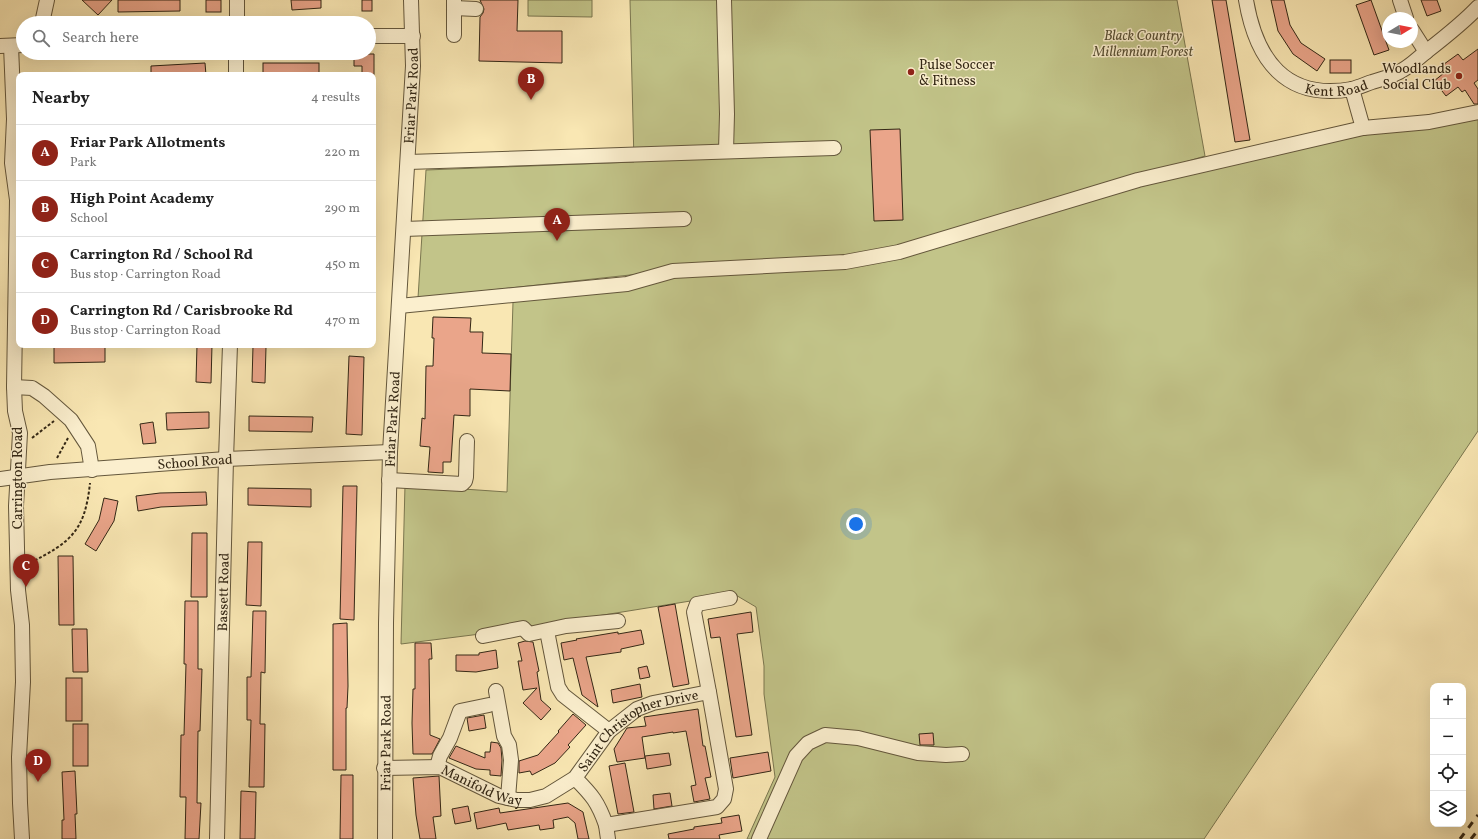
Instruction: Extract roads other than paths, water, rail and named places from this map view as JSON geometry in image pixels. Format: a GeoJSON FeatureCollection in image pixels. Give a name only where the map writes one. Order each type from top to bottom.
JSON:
{"type":"FeatureCollection","features":[{"type":"Feature","properties":{"kind":"street"},"geometry":{"type":"LineString","coordinates":[[44,16],[47,0]]}},
{"type":"Feature","properties":{"kind":"street"},"geometry":{"type":"LineString","coordinates":[[237,0],[237,16]]}},
{"type":"Feature","properties":{"kind":"street","name":"Friar Park Road"},"geometry":{"type":"LineString","coordinates":[[385,839],[384,768],[389,480],[413,66],[411,0]]}},
{"type":"Feature","properties":{"kind":"street"},"geometry":{"type":"LineString","coordinates":[[724,0],[727,114],[726,151]]}},
{"type":"Feature","properties":{"kind":"street","name":"Kent Road"},"geometry":{"type":"LineString","coordinates":[[1246,0],[1251,24],[1257,42],[1269,63],[1295,84],[1312,90],[1352,88],[1396,74],[1410,66],[1478,7]]}},
{"type":"Feature","properties":{"kind":"street"},"geometry":{"type":"LineString","coordinates":[[1400,0],[1404,12]]}},
{"type":"Feature","properties":{"kind":"street"},"geometry":{"type":"LineString","coordinates":[[454,35],[454,4],[476,9]]}},
{"type":"Feature","properties":{"kind":"street"},"geometry":{"type":"LineString","coordinates":[[376,36],[413,36]]}},
{"type":"Feature","properties":{"kind":"street"},"geometry":{"type":"LineString","coordinates":[[1418,39],[1426,52]]}},
{"type":"Feature","properties":{"kind":"street","name":"Carrington Road"},"geometry":{"type":"LineString","coordinates":[[11,46],[14,119],[12,163],[16,193]]}},
{"type":"Feature","properties":{"kind":"street"},"geometry":{"type":"LineString","coordinates":[[236,60],[236,72]]}},
{"type":"Feature","properties":{"kind":"street"},"geometry":{"type":"LineString","coordinates":[[1352,88],[1363,128]]}},
{"type":"Feature","properties":{"kind":"street"},"geometry":{"type":"LineString","coordinates":[[399,306],[627,284],[673,272],[845,262],[898,252],[1138,180],[1363,128],[1429,122],[1478,112]]}},
{"type":"Feature","properties":{"kind":"street"},"geometry":{"type":"LineString","coordinates":[[408,162],[834,148]]}},
{"type":"Feature","properties":{"kind":"street"},"geometry":{"type":"LineString","coordinates":[[404,229],[684,219]]}},
{"type":"Feature","properties":{"kind":"street","name":"Carrington Road"},"geometry":{"type":"LineString","coordinates":[[16,262],[14,387],[15,411],[20,433],[16,506],[18,590],[22,624],[19,757],[22,839]]}},
{"type":"Feature","properties":{"kind":"street","name":"Bassett Road"},"geometry":{"type":"LineString","coordinates":[[217,839],[230,348]]}},
{"type":"Feature","properties":{"kind":"street"},"geometry":{"type":"LineString","coordinates":[[14,387],[32,388],[64,413],[88,446],[92,470]]}},
{"type":"Feature","properties":{"kind":"street"},"geometry":{"type":"LineString","coordinates":[[389,480],[462,484],[466,477],[467,441]]}},
{"type":"Feature","properties":{"kind":"street","name":"School Road"},"geometry":{"type":"LineString","coordinates":[[0,479],[50,472],[226,459],[390,452]]}},
{"type":"Feature","properties":{"kind":"street","name":"Saint Christopher Drive"},"geometry":{"type":"LineString","coordinates":[[710,692],[654,703],[637,709],[609,731],[575,778],[594,797],[601,809],[607,832],[717,807],[724,799],[726,789],[710,692],[694,612],[697,604],[730,598]]}},
{"type":"Feature","properties":{"kind":"street"},"geometry":{"type":"LineString","coordinates":[[484,636],[524,628],[529,634],[566,626],[618,621]]}},
{"type":"Feature","properties":{"kind":"street"},"geometry":{"type":"LineString","coordinates":[[547,631],[558,687],[563,695],[609,731]]}},
{"type":"Feature","properties":{"kind":"street"},"geometry":{"type":"LineString","coordinates":[[496,690],[504,736],[509,745],[511,760],[508,798]]}},
{"type":"Feature","properties":{"kind":"street"},"geometry":{"type":"LineString","coordinates":[[437,767],[440,756],[450,738],[460,711],[489,705]]}},
{"type":"Feature","properties":{"kind":"street"},"geometry":{"type":"LineString","coordinates":[[759,839],[796,756],[808,743],[825,735],[858,738],[918,753],[946,755],[962,754]]}},
{"type":"Feature","properties":{"kind":"street","name":"Manifold Way"},"geometry":{"type":"LineString","coordinates":[[384,768],[437,767],[447,770],[499,796],[517,800],[530,800],[546,796],[575,778]]}},
{"type":"Feature","properties":{"kind":"railway"},"geometry":{"type":"LineString","coordinates":[[1460,839],[1478,815]]}},
{"type":"Feature","properties":{"kind":"railway"},"geometry":{"type":"LineString","coordinates":[[1471,839],[1478,830]]}},
{"type":"Feature","properties":{"kind":"place","name":"Pulse Soccer & Fitness"},"geometry":{"type":"Point","coordinates":[911,72]}},
{"type":"Feature","properties":{"kind":"place","name":"Woodlands Social Club"},"geometry":{"type":"Point","coordinates":[1459,76]}},
{"type":"Feature","properties":{"kind":"place","name":"High Point Academy"},"geometry":{"type":"Point","coordinates":[531,100]}},
{"type":"Feature","properties":{"kind":"place","name":"Friar Park Allotments"},"geometry":{"type":"Point","coordinates":[557,241]}},
{"type":"Feature","properties":{"kind":"place","name":"Carrington Rd / School Rd"},"geometry":{"type":"Point","coordinates":[26,587]}},
{"type":"Feature","properties":{"kind":"place","name":"Carrington Rd / Carisbrooke Rd"},"geometry":{"type":"Point","coordinates":[38,782]}},
{"type":"Feature","properties":{"kind":"park label","name":"Black Country Millennium Forest"},"geometry":{"type":"Point","coordinates":[1143,44]}}]}
